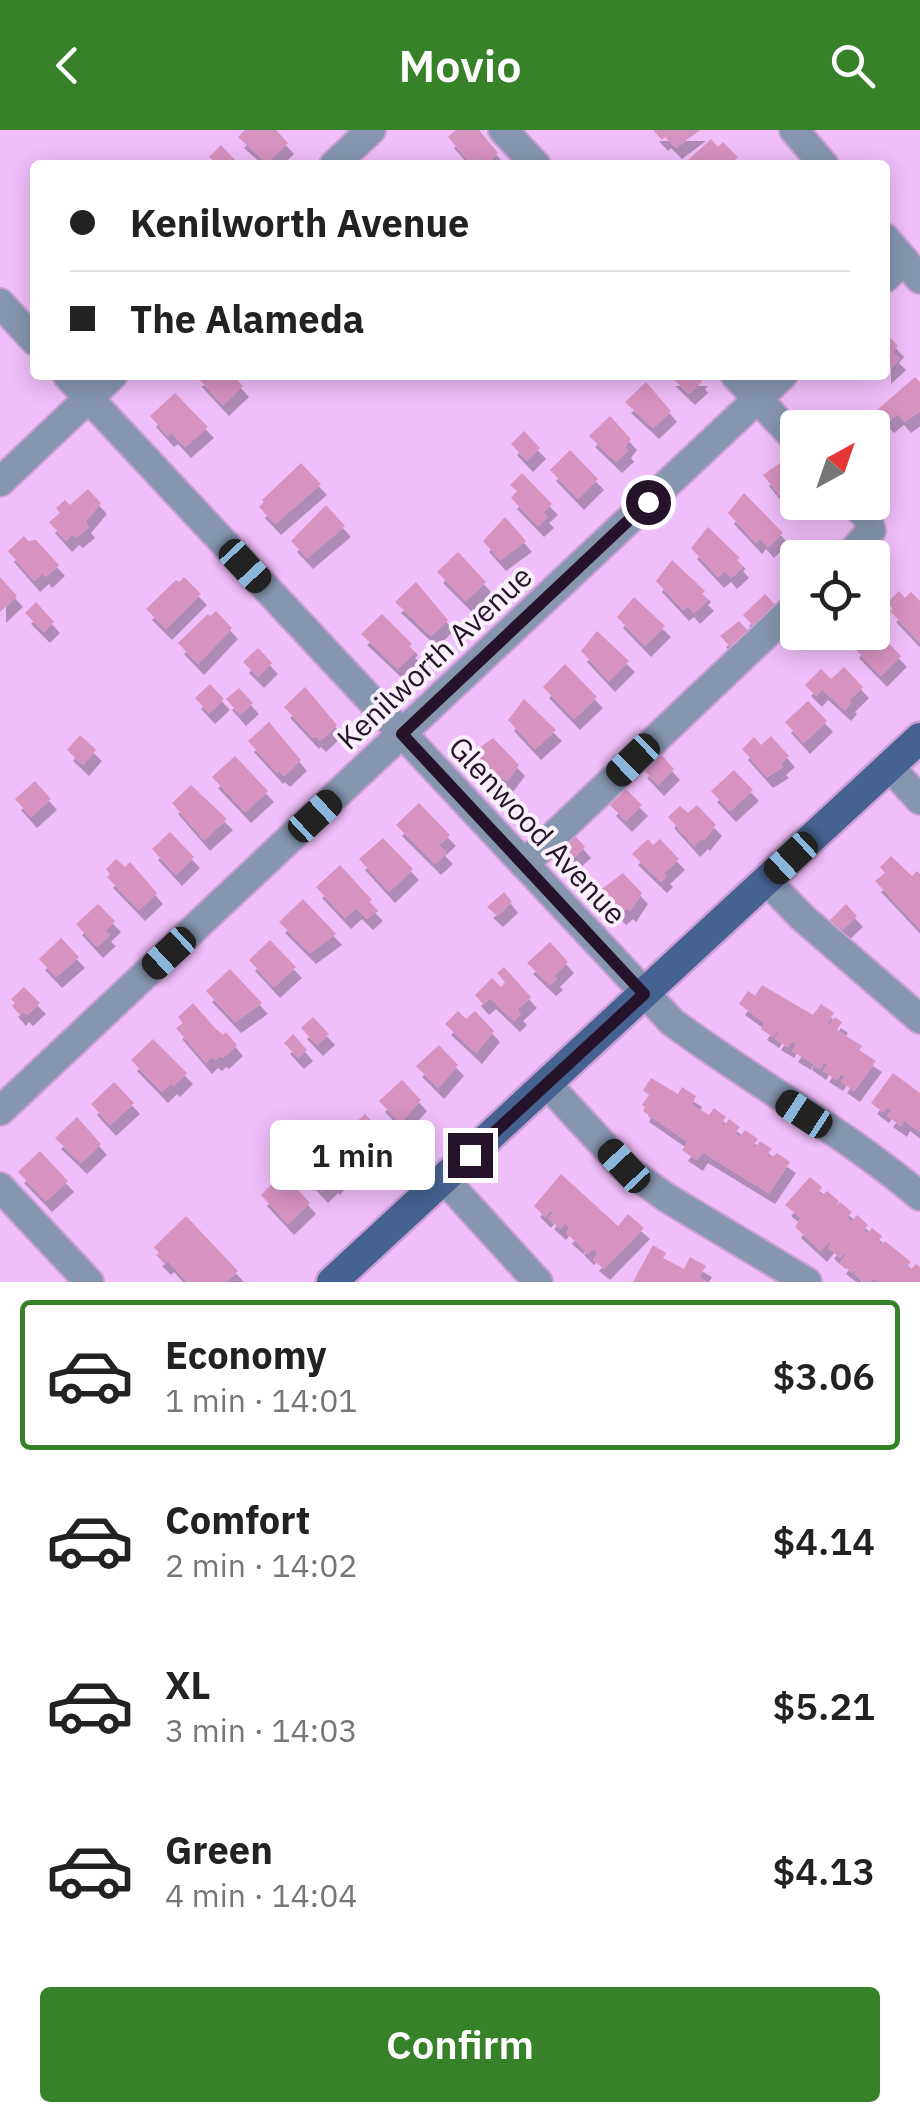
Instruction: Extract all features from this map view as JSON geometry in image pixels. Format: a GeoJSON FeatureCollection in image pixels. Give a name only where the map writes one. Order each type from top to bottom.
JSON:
{"type":"FeatureCollection","features":[{"type":"Feature","properties":{"kind":"main road"},"geometry":{"type":"LineString","coordinates":[[342,1279],[444,1179],[920,738]]}},
{"type":"Feature","properties":{"kind":"street"},"geometry":{"type":"LineString","coordinates":[[339,160],[371,130]]}},
{"type":"Feature","properties":{"kind":"street"},"geometry":{"type":"LineString","coordinates":[[503,130],[531,160]]}},
{"type":"Feature","properties":{"kind":"street"},"geometry":{"type":"LineString","coordinates":[[794,130],[820,160]]}},
{"type":"Feature","properties":{"kind":"street"},"geometry":{"type":"LineString","coordinates":[[890,248],[903,273]]}},
{"type":"Feature","properties":{"kind":"street"},"geometry":{"type":"LineString","coordinates":[[0,303],[30,336]]}},
{"type":"Feature","properties":{"kind":"street","name":"Glenwood Avenue"},"geometry":{"type":"LineString","coordinates":[[72,380],[672,1022],[885,1166],[920,1196]]}},
{"type":"Feature","properties":{"kind":"street"},"geometry":{"type":"LineString","coordinates":[[0,482],[108,380]]}},
{"type":"Feature","properties":{"kind":"street"},"geometry":{"type":"LineString","coordinates":[[740,380],[780,423]]}},
{"type":"Feature","properties":{"kind":"street","name":"Kenilworth Avenue"},"geometry":{"type":"LineString","coordinates":[[0,1111],[778,380]]}},
{"type":"Feature","properties":{"kind":"street"},"geometry":{"type":"LineString","coordinates":[[524,864],[780,621]]}},
{"type":"Feature","properties":{"kind":"street"},"geometry":{"type":"LineString","coordinates":[[890,766],[920,800]]}},
{"type":"Feature","properties":{"kind":"street"},"geometry":{"type":"LineString","coordinates":[[766,880],[803,918],[920,1019]]}},
{"type":"Feature","properties":{"kind":"street"},"geometry":{"type":"LineString","coordinates":[[547,1084],[624,1166],[667,1198],[807,1282]]}},
{"type":"Feature","properties":{"kind":"street"},"geometry":{"type":"LineString","coordinates":[[444,1179],[538,1282]]}},
{"type":"Feature","properties":{"kind":"street"},"geometry":{"type":"LineString","coordinates":[[0,1187],[88,1282]]}},
{"type":"Feature","properties":{"kind":"building"},"geometry":{"type":"Polygon","coordinates":[[[245,130],[276,130],[288,143],[270,160],[264,160],[238,137],[245,130]]]}},
{"type":"Feature","properties":{"kind":"building"},"geometry":{"type":"Polygon","coordinates":[[[456,130],[479,130],[498,153],[490,160],[468,160],[448,137],[456,130]]]}},
{"type":"Feature","properties":{"kind":"building"},"geometry":{"type":"Polygon","coordinates":[[[653,130],[700,130],[676,148],[653,130]]]}},
{"type":"Feature","properties":{"kind":"building"},"geometry":{"type":"Polygon","coordinates":[[[711,139],[718,147],[723,142],[738,157],[735,160],[688,160],[711,139]]]}},
{"type":"Feature","properties":{"kind":"building"},"geometry":{"type":"Polygon","coordinates":[[[221,145],[235,160],[213,160],[209,157],[221,145]]]}},
{"type":"Feature","properties":{"kind":"building"},"geometry":{"type":"Polygon","coordinates":[[[890,337],[898,346],[893,352],[900,359],[890,368],[890,337]]]}},
{"type":"Feature","properties":{"kind":"building"},"geometry":{"type":"Polygon","coordinates":[[[915,377],[920,382],[920,411],[905,422],[898,414],[890,420],[890,410],[877,410],[915,377]]]}},
{"type":"Feature","properties":{"kind":"building"},"geometry":{"type":"Polygon","coordinates":[[[200,380],[238,380],[243,386],[223,405],[200,380]]]}},
{"type":"Feature","properties":{"kind":"building"},"geometry":{"type":"Polygon","coordinates":[[[674,380],[700,380],[689,394],[674,380]]]}},
{"type":"Feature","properties":{"kind":"building"},"geometry":{"type":"Polygon","coordinates":[[[646,382],[671,411],[653,428],[625,402],[646,382]]]}},
{"type":"Feature","properties":{"kind":"building"},"geometry":{"type":"Polygon","coordinates":[[[175,393],[208,427],[185,447],[172,433],[168,436],[150,416],[175,393]]]}},
{"type":"Feature","properties":{"kind":"building"},"geometry":{"type":"Polygon","coordinates":[[[610,416],[631,439],[625,447],[628,451],[616,462],[589,436],[610,416]]]}},
{"type":"Feature","properties":{"kind":"building"},"geometry":{"type":"Polygon","coordinates":[[[524,431],[540,448],[527,461],[511,444],[524,431]]]}},
{"type":"Feature","properties":{"kind":"building"},"geometry":{"type":"Polygon","coordinates":[[[570,450],[598,479],[578,499],[550,470],[570,450]]]}},
{"type":"Feature","properties":{"kind":"building"},"geometry":{"type":"Polygon","coordinates":[[[301,463],[321,484],[275,524],[259,507],[301,463]]]}},
{"type":"Feature","properties":{"kind":"building"},"geometry":{"type":"Polygon","coordinates":[[[780,463],[780,496],[763,475],[780,463]]]}},
{"type":"Feature","properties":{"kind":"building"},"geometry":{"type":"Polygon","coordinates":[[[522,473],[552,504],[543,512],[548,517],[538,526],[511,498],[517,491],[510,485],[522,473]]]}},
{"type":"Feature","properties":{"kind":"building"},"geometry":{"type":"Polygon","coordinates":[[[88,489],[101,503],[85,522],[89,527],[66,541],[49,522],[60,513],[56,508],[65,500],[70,505],[88,489]]]}},
{"type":"Feature","properties":{"kind":"building"},"geometry":{"type":"Polygon","coordinates":[[[744,493],[783,533],[768,547],[760,538],[756,543],[728,513],[744,493]]]}},
{"type":"Feature","properties":{"kind":"building"},"geometry":{"type":"Polygon","coordinates":[[[326,505],[345,526],[307,558],[291,541],[326,505]]]}},
{"type":"Feature","properties":{"kind":"building"},"geometry":{"type":"Polygon","coordinates":[[[505,517],[526,541],[500,560],[483,541],[505,517]]]}},
{"type":"Feature","properties":{"kind":"building"},"geometry":{"type":"Polygon","coordinates":[[[708,527],[740,558],[737,560],[743,567],[731,578],[725,571],[718,577],[691,548],[708,527]]]}},
{"type":"Feature","properties":{"kind":"building"},"geometry":{"type":"Polygon","coordinates":[[[24,536],[28,541],[36,540],[59,565],[46,577],[43,573],[34,581],[8,551],[24,536]]]}},
{"type":"Feature","properties":{"kind":"building"},"geometry":{"type":"Polygon","coordinates":[[[458,552],[486,582],[466,601],[437,572],[458,552]]]}},
{"type":"Feature","properties":{"kind":"building"},"geometry":{"type":"Polygon","coordinates":[[[672,560],[705,591],[702,594],[708,600],[694,613],[688,606],[683,610],[656,581],[672,560]]]}},
{"type":"Feature","properties":{"kind":"building"},"geometry":{"type":"Polygon","coordinates":[[[0,577],[17,596],[0,612],[0,577]]]}},
{"type":"Feature","properties":{"kind":"building"},"geometry":{"type":"Polygon","coordinates":[[[184,577],[201,594],[166,629],[146,609],[184,577]]]}},
{"type":"Feature","properties":{"kind":"building"},"geometry":{"type":"Polygon","coordinates":[[[416,582],[448,620],[431,636],[395,602],[416,582]]]}},
{"type":"Feature","properties":{"kind":"building"},"geometry":{"type":"Polygon","coordinates":[[[899,591],[905,598],[911,592],[920,601],[920,643],[890,611],[890,600],[899,591]]]}},
{"type":"Feature","properties":{"kind":"building"},"geometry":{"type":"Polygon","coordinates":[[[765,594],[779,609],[757,630],[743,615],[765,594]]]}},
{"type":"Feature","properties":{"kind":"building"},"geometry":{"type":"Polygon","coordinates":[[[634,597],[665,626],[645,646],[617,617],[634,597]]]}},
{"type":"Feature","properties":{"kind":"building"},"geometry":{"type":"Polygon","coordinates":[[[36,602],[54,622],[44,632],[25,613],[36,602]]]}},
{"type":"Feature","properties":{"kind":"building"},"geometry":{"type":"Polygon","coordinates":[[[216,611],[232,628],[198,664],[178,643],[216,611]]]}},
{"type":"Feature","properties":{"kind":"building"},"geometry":{"type":"Polygon","coordinates":[[[382,614],[415,652],[398,669],[361,634],[382,614]]]}},
{"type":"Feature","properties":{"kind":"building"},"geometry":{"type":"Polygon","coordinates":[[[739,621],[753,636],[735,652],[720,636],[739,621]]]}},
{"type":"Feature","properties":{"kind":"building"},"geometry":{"type":"Polygon","coordinates":[[[597,631],[629,661],[609,681],[581,651],[597,631]]]}},
{"type":"Feature","properties":{"kind":"building"},"geometry":{"type":"Polygon","coordinates":[[[890,645],[901,656],[881,676],[856,650],[890,650],[890,645]]]}},
{"type":"Feature","properties":{"kind":"building"},"geometry":{"type":"Polygon","coordinates":[[[258,648],[272,663],[258,677],[243,662],[258,648]]]}},
{"type":"Feature","properties":{"kind":"building"},"geometry":{"type":"Polygon","coordinates":[[[565,664],[597,697],[574,719],[543,687],[565,664]]]}},
{"type":"Feature","properties":{"kind":"building"},"geometry":{"type":"Polygon","coordinates":[[[844,667],[863,687],[845,710],[822,689],[816,696],[805,685],[821,669],[831,679],[844,667]]]}},
{"type":"Feature","properties":{"kind":"building"},"geometry":{"type":"Polygon","coordinates":[[[210,684],[224,699],[209,713],[195,698],[210,684]]]}},
{"type":"Feature","properties":{"kind":"building"},"geometry":{"type":"Polygon","coordinates":[[[305,687],[337,725],[320,741],[284,707],[305,687]]]}},
{"type":"Feature","properties":{"kind":"building"},"geometry":{"type":"Polygon","coordinates":[[[239,688],[253,703],[240,715],[226,699],[239,688]]]}},
{"type":"Feature","properties":{"kind":"building"},"geometry":{"type":"Polygon","coordinates":[[[524,699],[556,730],[535,749],[508,720],[524,699]]]}},
{"type":"Feature","properties":{"kind":"building"},"geometry":{"type":"Polygon","coordinates":[[[808,701],[827,721],[804,743],[785,722],[808,701]]]}},
{"type":"Feature","properties":{"kind":"building"},"geometry":{"type":"Polygon","coordinates":[[[269,722],[301,760],[284,776],[248,741],[269,722]]]}},
{"type":"Feature","properties":{"kind":"building"},"geometry":{"type":"Polygon","coordinates":[[[80,735],[96,750],[83,765],[67,750],[80,735]]]}},
{"type":"Feature","properties":{"kind":"building"},"geometry":{"type":"Polygon","coordinates":[[[771,736],[789,756],[780,764],[783,767],[767,777],[742,749],[754,737],[761,745],[771,736]]]}},
{"type":"Feature","properties":{"kind":"building"},"geometry":{"type":"Polygon","coordinates":[[[493,738],[519,765],[507,781],[504,778],[498,784],[471,754],[493,738]]]}},
{"type":"Feature","properties":{"kind":"building"},"geometry":{"type":"Polygon","coordinates":[[[658,751],[674,769],[658,785],[641,767],[658,751]]]}},
{"type":"Feature","properties":{"kind":"building"},"geometry":{"type":"Polygon","coordinates":[[[235,756],[268,791],[245,812],[212,777],[235,756]]]}},
{"type":"Feature","properties":{"kind":"building"},"geometry":{"type":"Polygon","coordinates":[[[734,770],[753,790],[730,811],[711,791],[734,770]]]}},
{"type":"Feature","properties":{"kind":"building"},"geometry":{"type":"Polygon","coordinates":[[[35,781],[51,799],[31,817],[15,799],[35,781]]]}},
{"type":"Feature","properties":{"kind":"building"},"geometry":{"type":"Polygon","coordinates":[[[191,785],[227,819],[204,840],[172,803],[191,785]]]}},
{"type":"Feature","properties":{"kind":"building"},"geometry":{"type":"Polygon","coordinates":[[[626,789],[642,805],[626,821],[610,805],[626,789]]]}},
{"type":"Feature","properties":{"kind":"building"},"geometry":{"type":"Polygon","coordinates":[[[419,803],[450,835],[439,845],[447,853],[435,864],[396,825],[419,803]]]}},
{"type":"Feature","properties":{"kind":"building"},"geometry":{"type":"Polygon","coordinates":[[[697,805],[716,825],[694,846],[668,817],[680,806],[688,813],[697,805]]]}},
{"type":"Feature","properties":{"kind":"building"},"geometry":{"type":"Polygon","coordinates":[[[571,831],[585,847],[570,861],[556,845],[571,831]]]}},
{"type":"Feature","properties":{"kind":"building"},"geometry":{"type":"Polygon","coordinates":[[[170,832],[194,857],[176,875],[152,849],[170,832]]]}},
{"type":"Feature","properties":{"kind":"building"},"geometry":{"type":"Polygon","coordinates":[[[383,838],[413,869],[389,892],[359,859],[383,838]]]}},
{"type":"Feature","properties":{"kind":"building"},"geometry":{"type":"Polygon","coordinates":[[[648,839],[653,845],[660,839],[679,859],[664,873],[667,876],[661,882],[632,854],[648,839]]]}},
{"type":"Feature","properties":{"kind":"building"},"geometry":{"type":"Polygon","coordinates":[[[891,856],[912,876],[917,871],[920,874],[920,929],[875,881],[885,873],[880,867],[891,856]]]}},
{"type":"Feature","properties":{"kind":"building"},"geometry":{"type":"Polygon","coordinates":[[[116,859],[125,867],[130,862],[157,893],[139,910],[107,877],[110,874],[106,869],[116,859]]]}},
{"type":"Feature","properties":{"kind":"building"},"geometry":{"type":"Polygon","coordinates":[[[340,865],[377,910],[367,919],[356,908],[345,918],[316,887],[340,865]]]}},
{"type":"Feature","properties":{"kind":"building"},"geometry":{"type":"Polygon","coordinates":[[[623,873],[642,893],[630,911],[627,908],[620,914],[598,892],[623,873]]]}},
{"type":"Feature","properties":{"kind":"building"},"geometry":{"type":"Polygon","coordinates":[[[504,892],[512,902],[497,916],[487,907],[504,892]]]}},
{"type":"Feature","properties":{"kind":"building"},"geometry":{"type":"Polygon","coordinates":[[[303,899],[336,934],[310,953],[279,922],[303,899]]]}},
{"type":"Feature","properties":{"kind":"building"},"geometry":{"type":"Polygon","coordinates":[[[98,904],[115,921],[105,931],[110,935],[97,947],[76,924],[98,904]]]}},
{"type":"Feature","properties":{"kind":"building"},"geometry":{"type":"Polygon","coordinates":[[[846,904],[857,916],[841,931],[830,920],[846,904]]]}},
{"type":"Feature","properties":{"kind":"building"},"geometry":{"type":"Polygon","coordinates":[[[61,938],[79,957],[56,977],[39,959],[61,938]]]}},
{"type":"Feature","properties":{"kind":"building"},"geometry":{"type":"Polygon","coordinates":[[[270,940],[296,967],[274,987],[249,960],[270,940]]]}},
{"type":"Feature","properties":{"kind":"building"},"geometry":{"type":"Polygon","coordinates":[[[550,942],[568,962],[550,985],[527,963],[550,942]]]}},
{"type":"Feature","properties":{"kind":"building"},"geometry":{"type":"Polygon","coordinates":[[[504,967],[531,997],[517,1010],[521,1014],[514,1021],[490,998],[483,1004],[475,995],[492,978],[501,987],[506,983],[497,973],[504,967]]]}},
{"type":"Feature","properties":{"kind":"building"},"geometry":{"type":"Polygon","coordinates":[[[230,969],[262,1003],[235,1022],[206,991],[230,969]]]}},
{"type":"Feature","properties":{"kind":"building"},"geometry":{"type":"Polygon","coordinates":[[[762,985],[813,1015],[821,1004],[834,1013],[827,1024],[835,1017],[842,1022],[837,1030],[862,1046],[859,1050],[876,1061],[854,1091],[841,1082],[845,1076],[841,1074],[837,1080],[823,1071],[828,1064],[824,1062],[820,1069],[806,1059],[809,1052],[805,1059],[792,1051],[797,1044],[792,1041],[788,1047],[775,1039],[780,1032],[773,1037],[761,1029],[765,1023],[739,1004],[748,991],[755,996],[762,985]]]}},
{"type":"Feature","properties":{"kind":"building"},"geometry":{"type":"Polygon","coordinates":[[[24,987],[40,1003],[27,1015],[23,1011],[20,1015],[11,999],[24,987]]]}},
{"type":"Feature","properties":{"kind":"building"},"geometry":{"type":"Polygon","coordinates":[[[193,1003],[237,1045],[223,1058],[212,1057],[206,1063],[176,1028],[183,1023],[178,1017],[193,1003]]]}},
{"type":"Feature","properties":{"kind":"building"},"geometry":{"type":"Polygon","coordinates":[[[458,1011],[466,1019],[475,1011],[494,1031],[476,1053],[445,1024],[458,1011]]]}},
{"type":"Feature","properties":{"kind":"building"},"geometry":{"type":"Polygon","coordinates":[[[313,1017],[329,1034],[317,1045],[301,1028],[313,1017]]]}},
{"type":"Feature","properties":{"kind":"building"},"geometry":{"type":"Polygon","coordinates":[[[293,1034],[307,1050],[298,1058],[284,1043],[293,1034]]]}},
{"type":"Feature","properties":{"kind":"building"},"geometry":{"type":"Polygon","coordinates":[[[153,1039],[187,1073],[162,1092],[131,1060],[153,1039]]]}},
{"type":"Feature","properties":{"kind":"building"},"geometry":{"type":"Polygon","coordinates":[[[439,1045],[458,1065],[438,1088],[416,1066],[439,1045]]]}},
{"type":"Feature","properties":{"kind":"building"},"geometry":{"type":"Polygon","coordinates":[[[893,1073],[920,1093],[920,1132],[904,1120],[901,1126],[887,1116],[892,1110],[887,1107],[883,1112],[871,1103],[893,1073]]]}},
{"type":"Feature","properties":{"kind":"building"},"geometry":{"type":"Polygon","coordinates":[[[651,1078],[678,1094],[682,1087],[696,1096],[692,1105],[709,1115],[714,1108],[726,1117],[721,1124],[724,1126],[729,1119],[740,1127],[735,1134],[740,1137],[745,1130],[758,1139],[755,1148],[760,1141],[772,1149],[767,1155],[771,1158],[777,1153],[790,1162],[769,1193],[702,1152],[697,1160],[682,1150],[688,1142],[643,1111],[642,1105],[649,1095],[643,1090],[651,1078]]]}},
{"type":"Feature","properties":{"kind":"building"},"geometry":{"type":"Polygon","coordinates":[[[402,1080],[421,1100],[398,1121],[379,1101],[402,1080]]]}},
{"type":"Feature","properties":{"kind":"building"},"geometry":{"type":"Polygon","coordinates":[[[114,1082],[134,1103],[110,1125],[91,1104],[114,1082]]]}},
{"type":"Feature","properties":{"kind":"building"},"geometry":{"type":"Polygon","coordinates":[[[365,1114],[384,1134],[361,1155],[342,1135],[365,1114]]]}},
{"type":"Feature","properties":{"kind":"building"},"geometry":{"type":"Polygon","coordinates":[[[77,1117],[101,1144],[81,1163],[55,1138],[77,1117]]]}},
{"type":"Feature","properties":{"kind":"building"},"geometry":{"type":"Polygon","coordinates":[[[312,1131],[347,1168],[322,1192],[293,1161],[297,1158],[291,1151],[312,1131]]]}},
{"type":"Feature","properties":{"kind":"building"},"geometry":{"type":"Polygon","coordinates":[[[40,1151],[68,1181],[46,1201],[18,1172],[40,1151]]]}},
{"type":"Feature","properties":{"kind":"building"},"geometry":{"type":"Polygon","coordinates":[[[561,1174],[618,1226],[628,1214],[644,1228],[604,1269],[593,1260],[596,1251],[588,1254],[578,1244],[583,1239],[577,1243],[566,1233],[570,1228],[565,1223],[560,1229],[548,1218],[551,1210],[545,1217],[534,1206],[561,1174]]]}},
{"type":"Feature","properties":{"kind":"building"},"geometry":{"type":"Polygon","coordinates":[[[810,1177],[822,1187],[818,1193],[822,1196],[827,1191],[839,1201],[835,1208],[840,1202],[852,1212],[847,1218],[852,1222],[857,1215],[868,1225],[863,1231],[867,1234],[872,1228],[882,1236],[878,1242],[882,1245],[885,1241],[911,1262],[907,1266],[920,1267],[920,1282],[879,1282],[873,1278],[864,1282],[855,1274],[859,1266],[853,1273],[840,1263],[846,1255],[840,1258],[828,1248],[829,1241],[821,1251],[795,1227],[801,1218],[785,1205],[810,1177]]]}},
{"type":"Feature","properties":{"kind":"building"},"geometry":{"type":"Polygon","coordinates":[[[276,1180],[284,1189],[291,1182],[310,1203],[288,1224],[261,1195],[276,1180]]]}},
{"type":"Feature","properties":{"kind":"building"},"geometry":{"type":"Polygon","coordinates":[[[186,1216],[238,1271],[226,1282],[187,1282],[168,1261],[165,1264],[156,1255],[159,1253],[154,1247],[186,1216]]]}},
{"type":"Feature","properties":{"kind":"building"},"geometry":{"type":"Polygon","coordinates":[[[653,1245],[666,1253],[663,1258],[684,1269],[690,1257],[706,1266],[699,1278],[708,1282],[633,1282],[653,1245]]]}},
{"type":"Feature","properties":{"kind":"route"},"geometry":{"type":"LineString","coordinates":[[470,1155],[644,994],[402,734],[648,502]]}}]}
